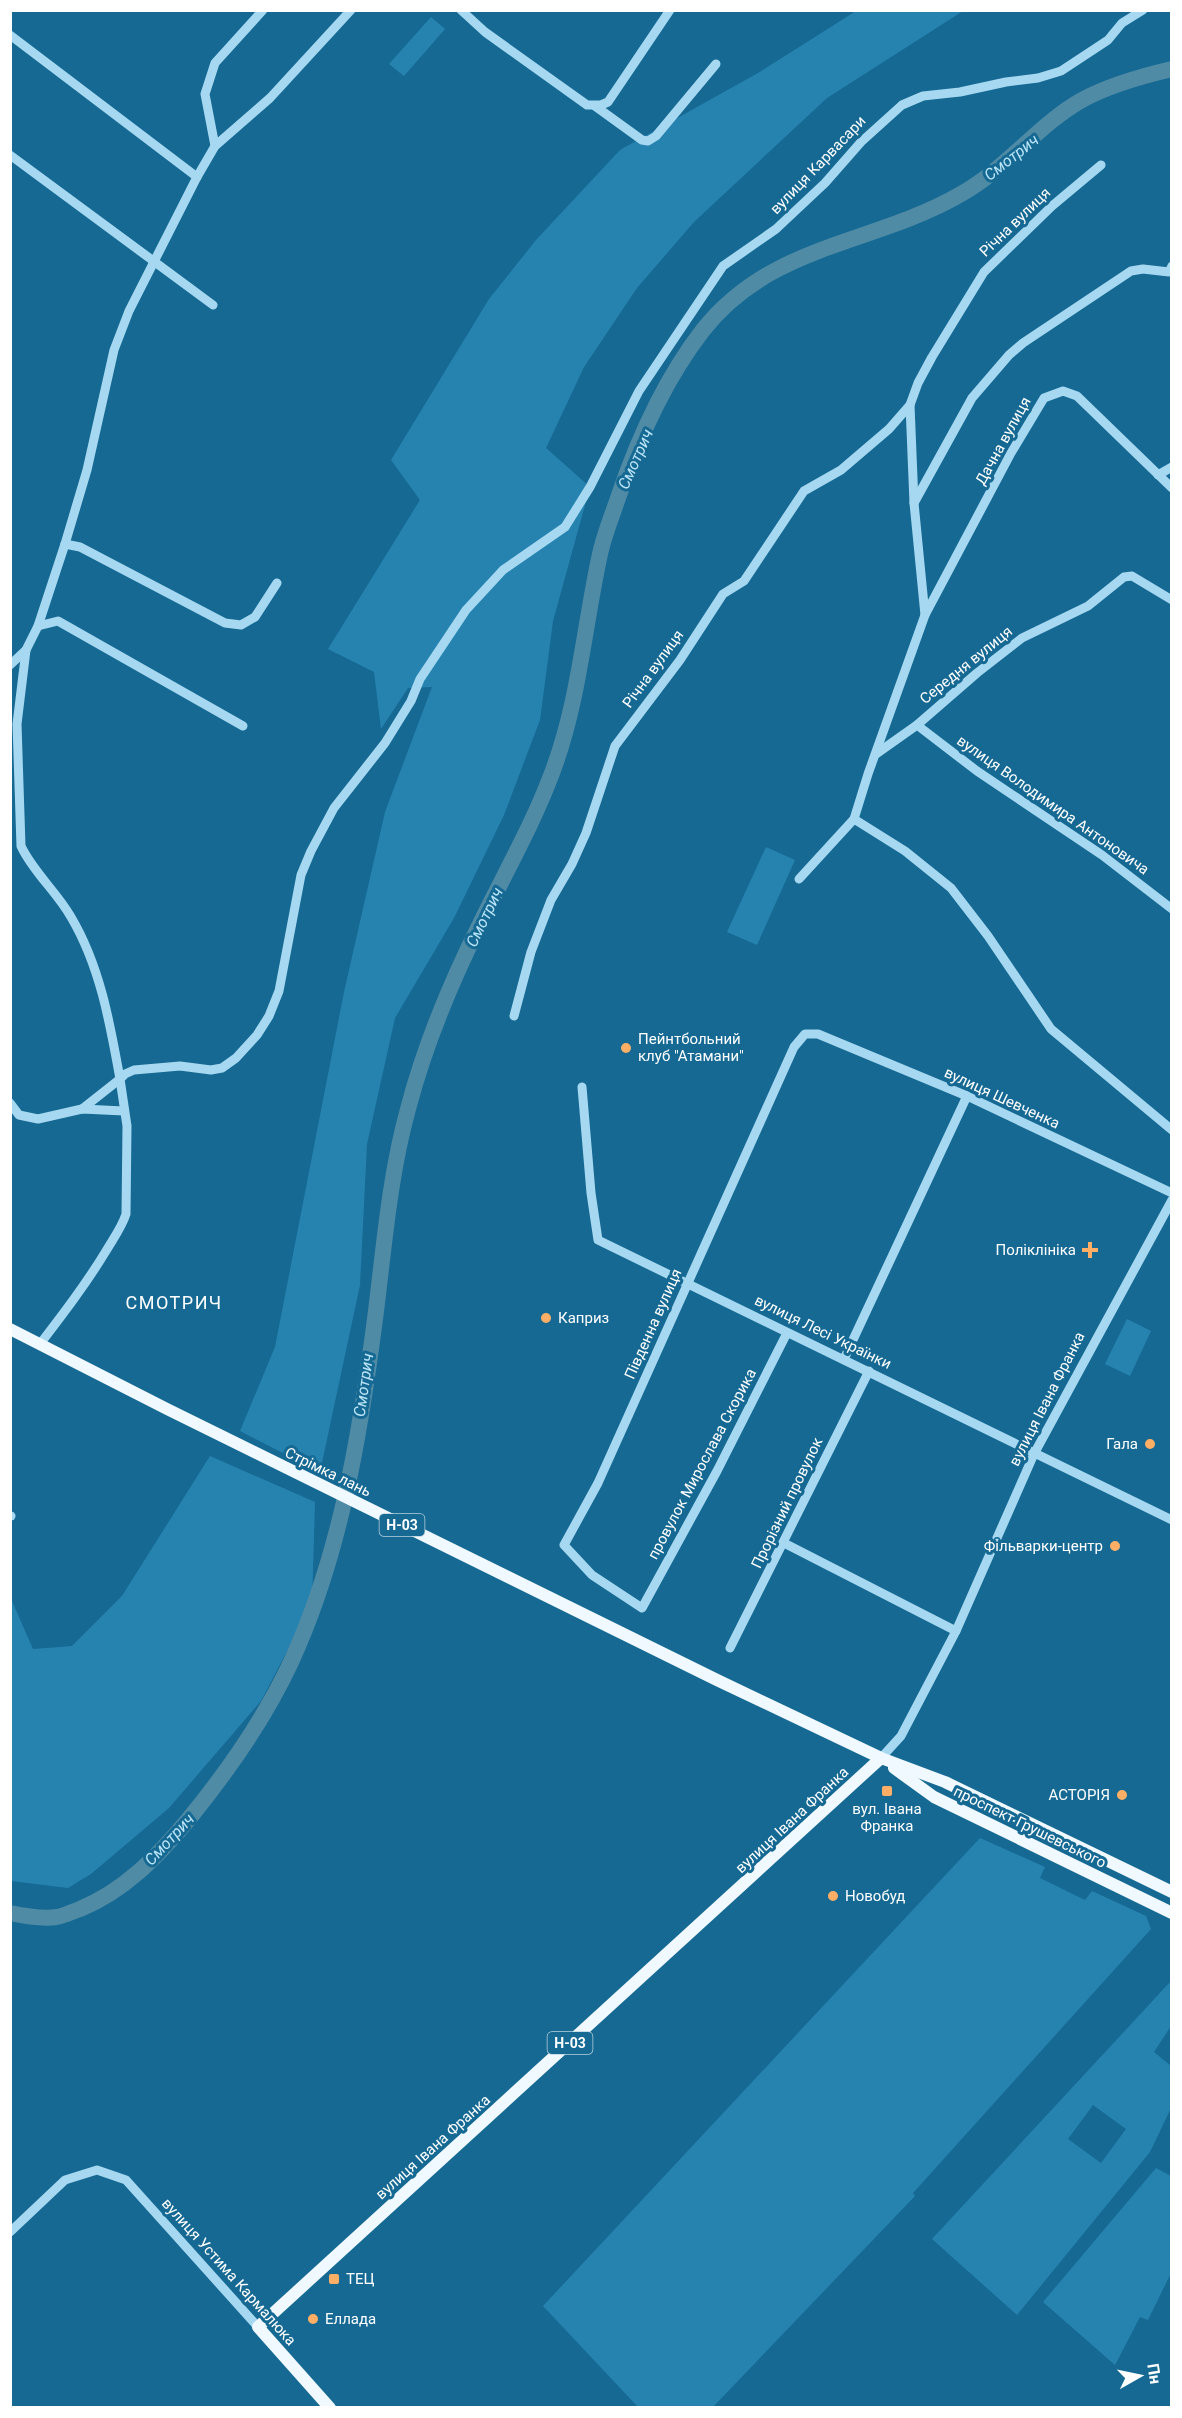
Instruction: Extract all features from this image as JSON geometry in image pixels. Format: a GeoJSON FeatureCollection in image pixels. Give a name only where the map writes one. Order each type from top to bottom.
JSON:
{"type":"FeatureCollection","features":[{"type":"Feature","properties":{"kind":"main road","name":"Н-03"},"geometry":{"type":"LineString","coordinates":[[10,1329],[40,1344]]}},
{"type":"Feature","properties":{"kind":"main road","name":"Стрімка лань"},"geometry":{"type":"LineString","coordinates":[[40,1344],[638,1641]]}},
{"type":"Feature","properties":{"kind":"main road","name":"проспект Грушевського"},"geometry":{"type":"LineString","coordinates":[[638,1641],[881,1758],[945,1782],[1172,1892]]}},
{"type":"Feature","properties":{"kind":"main road","name":"проспект Грушевського"},"geometry":{"type":"LineString","coordinates":[[881,1758],[934,1797],[1172,1914]]}},
{"type":"Feature","properties":{"kind":"main road","name":"вулиця Івана Франка"},"geometry":{"type":"LineString","coordinates":[[258,2327],[881,1758]]}},
{"type":"Feature","properties":{"kind":"main road","name":"вулиця Устима Кармалюка"},"geometry":{"type":"LineString","coordinates":[[258,2327],[330,2408]]}},
{"type":"Feature","properties":{"kind":"street"},"geometry":{"type":"LineString","coordinates":[[215,146],[205,94],[215,63],[263,10]]}},
{"type":"Feature","properties":{"kind":"street"},"geometry":{"type":"LineString","coordinates":[[40,1344],[71,1305],[123,1223],[127,1197],[125,1157],[127,1126],[106,1000],[82,937],[64,905],[27,858],[21,846],[17,724],[26,650],[38,626],[87,470],[114,350],[129,311],[197,177],[215,146],[270,98],[351,10]]}},
{"type":"Feature","properties":{"kind":"street"},"geometry":{"type":"LineString","coordinates":[[461,10],[485,32],[587,105],[595,106],[608,102],[670,10]]}},
{"type":"Feature","properties":{"kind":"street","name":"вулиця Карвасари"},"geometry":{"type":"LineString","coordinates":[[82,1109],[129,1071],[180,1066],[206,1070],[222,1068],[236,1058],[257,1035],[269,1016],[279,991],[301,875],[334,808],[385,743],[411,701],[420,679],[466,610],[502,570],[565,527],[588,491],[639,391],[723,266],[776,229],[891,113],[902,105],[923,96],[1038,78],[1061,71],[1099,46],[1122,23],[1143,10]]}},
{"type":"Feature","properties":{"kind":"street"},"geometry":{"type":"LineString","coordinates":[[10,35],[197,177]]}},
{"type":"Feature","properties":{"kind":"street"},"geometry":{"type":"LineString","coordinates":[[595,106],[642,140],[648,141],[656,136],[716,64]]}},
{"type":"Feature","properties":{"kind":"street"},"geometry":{"type":"LineString","coordinates":[[10,155],[213,305]]}},
{"type":"Feature","properties":{"kind":"street","name":"Річна вулиця"},"geometry":{"type":"LineString","coordinates":[[514,1016],[531,952],[551,900],[572,864],[586,833],[615,746],[680,660],[723,594],[744,581],[795,507],[804,490],[841,470],[889,429],[910,405],[918,383],[932,357],[984,272],[1052,206],[1101,165]]}},
{"type":"Feature","properties":{"kind":"street"},"geometry":{"type":"LineString","coordinates":[[914,503],[972,398],[1015,349],[1131,270],[1143,268],[1171,270]]}},
{"type":"Feature","properties":{"kind":"street","name":"Дачна вулиця"},"geometry":{"type":"LineString","coordinates":[[925,615],[1011,453],[1044,398],[1063,391],[1077,396],[1172,488]]}},
{"type":"Feature","properties":{"kind":"street","name":"Річна вулиця"},"geometry":{"type":"LineString","coordinates":[[910,405],[914,503],[925,615]]}},
{"type":"Feature","properties":{"kind":"street"},"geometry":{"type":"LineString","coordinates":[[1158,475],[1172,467]]}},
{"type":"Feature","properties":{"kind":"street"},"geometry":{"type":"LineString","coordinates":[[65,544],[80,547],[225,623],[241,625],[255,616],[277,583]]}},
{"type":"Feature","properties":{"kind":"street","name":"Середня вулиця"},"geometry":{"type":"LineString","coordinates":[[876,754],[917,725],[1022,638],[1088,606],[1124,577],[1132,576],[1156,593],[1172,600]]}},
{"type":"Feature","properties":{"kind":"street","name":"Середня вулиця"},"geometry":{"type":"LineString","coordinates":[[799,879],[854,819],[925,615]]}},
{"type":"Feature","properties":{"kind":"street"},"geometry":{"type":"LineString","coordinates":[[38,626],[58,621],[243,726]]}},
{"type":"Feature","properties":{"kind":"street"},"geometry":{"type":"LineString","coordinates":[[10,665],[26,650]]}},
{"type":"Feature","properties":{"kind":"street","name":"вулиця Володимира Антоновича"},"geometry":{"type":"LineString","coordinates":[[917,725],[977,771],[1102,855],[1172,909]]}},
{"type":"Feature","properties":{"kind":"street"},"geometry":{"type":"LineString","coordinates":[[854,819],[905,851],[951,888],[988,936],[1051,1029],[1172,1130]]}},
{"type":"Feature","properties":{"kind":"street"},"geometry":{"type":"LineString","coordinates":[[10,847],[21,846]]}},
{"type":"Feature","properties":{"kind":"street","name":"Південна вулиця"},"geometry":{"type":"LineString","coordinates":[[642,1608],[592,1575],[564,1545],[598,1483],[794,1047],[805,1034],[818,1034]]}},
{"type":"Feature","properties":{"kind":"street","name":"вулиця Шевченка"},"geometry":{"type":"LineString","coordinates":[[818,1034],[967,1096],[1172,1193]]}},
{"type":"Feature","properties":{"kind":"street","name":"вулиця Лесі Українки"},"geometry":{"type":"LineString","coordinates":[[582,1088],[597,1240],[1172,1520]]}},
{"type":"Feature","properties":{"kind":"street"},"geometry":{"type":"LineString","coordinates":[[844,1359],[967,1096]]}},
{"type":"Feature","properties":{"kind":"street"},"geometry":{"type":"LineString","coordinates":[[10,1103],[19,1115],[38,1119],[82,1109],[124,1112]]}},
{"type":"Feature","properties":{"kind":"street","name":"вулиця Івана Франка"},"geometry":{"type":"LineString","coordinates":[[881,1758],[901,1736],[956,1631],[1034,1454],[1172,1200]]}},
{"type":"Feature","properties":{"kind":"street","name":"провулок Мирослава Скорика"},"geometry":{"type":"LineString","coordinates":[[642,1608],[717,1470],[787,1333]]}},
{"type":"Feature","properties":{"kind":"street","name":"Прорізний провулок"},"geometry":{"type":"LineString","coordinates":[[730,1648],[869,1371]]}},
{"type":"Feature","properties":{"kind":"street"},"geometry":{"type":"LineString","coordinates":[[784,1543],[956,1631]]}},
{"type":"Feature","properties":{"kind":"street","name":"вулиця Устима Кармалюка"},"geometry":{"type":"LineString","coordinates":[[10,2232],[65,2180],[97,2170],[126,2180],[258,2327]]}},
{"type":"Feature","properties":{"kind":"shaded area"},"geometry":{"type":"Polygon","coordinates":[[[856,11],[963,11],[827,98],[694,222],[637,288],[584,367],[546,448],[590,487],[553,621],[540,720],[504,815],[454,918],[395,1018],[367,1144],[360,1285],[320,1472],[240,1431],[275,1347],[344,992],[385,812],[432,687],[408,688],[381,729],[374,672],[328,649],[420,500],[391,460],[489,299],[536,240],[620,150],[758,73],[856,11]]]}},
{"type":"Feature","properties":{"kind":"shaded area"},"geometry":{"type":"Polygon","coordinates":[[[431,17],[445,29],[404,76],[389,64],[431,17]]]}},
{"type":"Feature","properties":{"kind":"shaded area"},"geometry":{"type":"Polygon","coordinates":[[[766,847],[795,860],[757,945],[727,932],[766,847]]]}},
{"type":"Feature","properties":{"kind":"shaded area"},"geometry":{"type":"Polygon","coordinates":[[[1127,1319],[1151,1331],[1130,1376],[1105,1364],[1127,1319]]]}},
{"type":"Feature","properties":{"kind":"shaded area"},"geometry":{"type":"Polygon","coordinates":[[[210,1456],[315,1502],[312,1603],[261,1701],[169,1808],[91,1874],[68,1888],[11,1881],[11,1599],[33,1649],[72,1646],[122,1596],[210,1456]]]}},
{"type":"Feature","properties":{"kind":"shaded area"},"geometry":{"type":"Polygon","coordinates":[[[980,1838],[1045,1867],[1040,1878],[1085,1900],[1092,1891],[1146,1916],[1151,1929],[913,2193],[915,2196],[713,2407],[638,2407],[543,2306],[980,1838]]]}},
{"type":"Feature","properties":{"kind":"shaded area"},"geometry":{"type":"Polygon","coordinates":[[[1171,1981],[1171,2026],[1154,2052],[1171,2066],[1171,2108],[1150,2152],[1017,2315],[932,2239],[1171,1981]],[[1093,2105],[1068,2139],[1101,2163],[1126,2129],[1093,2105]]]}},
{"type":"Feature","properties":{"kind":"shaded area"},"geometry":{"type":"Polygon","coordinates":[[[1156,2168],[1171,2176],[1171,2273],[1148,2320],[1140,2317],[1115,2365],[1043,2302],[1156,2168]]]}},
{"type":"Feature","properties":{"kind":"waterway","name":"Смотрич"},"geometry":{"type":"LineString","coordinates":[[10,1913],[52,1918],[61,1916],[96,1902],[139,1872],[188,1820],[231,1764],[257,1725],[291,1662],[323,1580],[346,1494],[369,1363],[392,1187],[401,1135],[415,1085],[449,990],[528,830],[552,773],[569,719],[594,581],[604,540],[644,432],[676,369],[703,330],[730,301],[760,279],[825,248],[893,225],[961,194],[993,172],[1051,121],[1082,100],[1126,82],[1172,69]]}},
{"type":"Feature","properties":{"kind":"place","name":"Пейнтбольний клуб \"Атамани\""},"geometry":{"type":"Point","coordinates":[626,1048]}},
{"type":"Feature","properties":{"kind":"place","name":"Поліклініка"},"geometry":{"type":"Point","coordinates":[1090,1250]}},
{"type":"Feature","properties":{"kind":"place","name":"Каприз"},"geometry":{"type":"Point","coordinates":[546,1318]}},
{"type":"Feature","properties":{"kind":"place","name":"Гала"},"geometry":{"type":"Point","coordinates":[1150,1444]}},
{"type":"Feature","properties":{"kind":"place","name":"Фільварки-центр"},"geometry":{"type":"Point","coordinates":[1115,1546]}},
{"type":"Feature","properties":{"kind":"place","name":"вул. Івана Франка"},"geometry":{"type":"Point","coordinates":[887,1791]}},
{"type":"Feature","properties":{"kind":"place","name":"АСТОРІЯ"},"geometry":{"type":"Point","coordinates":[1122,1795]}},
{"type":"Feature","properties":{"kind":"place","name":"Новобуд"},"geometry":{"type":"Point","coordinates":[833,1896]}},
{"type":"Feature","properties":{"kind":"place","name":"ТЕЦ"},"geometry":{"type":"Point","coordinates":[334,2279]}},
{"type":"Feature","properties":{"kind":"place","name":"Еллада"},"geometry":{"type":"Point","coordinates":[313,2319]}},
{"type":"Feature","properties":{"kind":"district","name":"СМОТРИЧ"},"geometry":{"type":"Point","coordinates":[174,1303]}}]}
